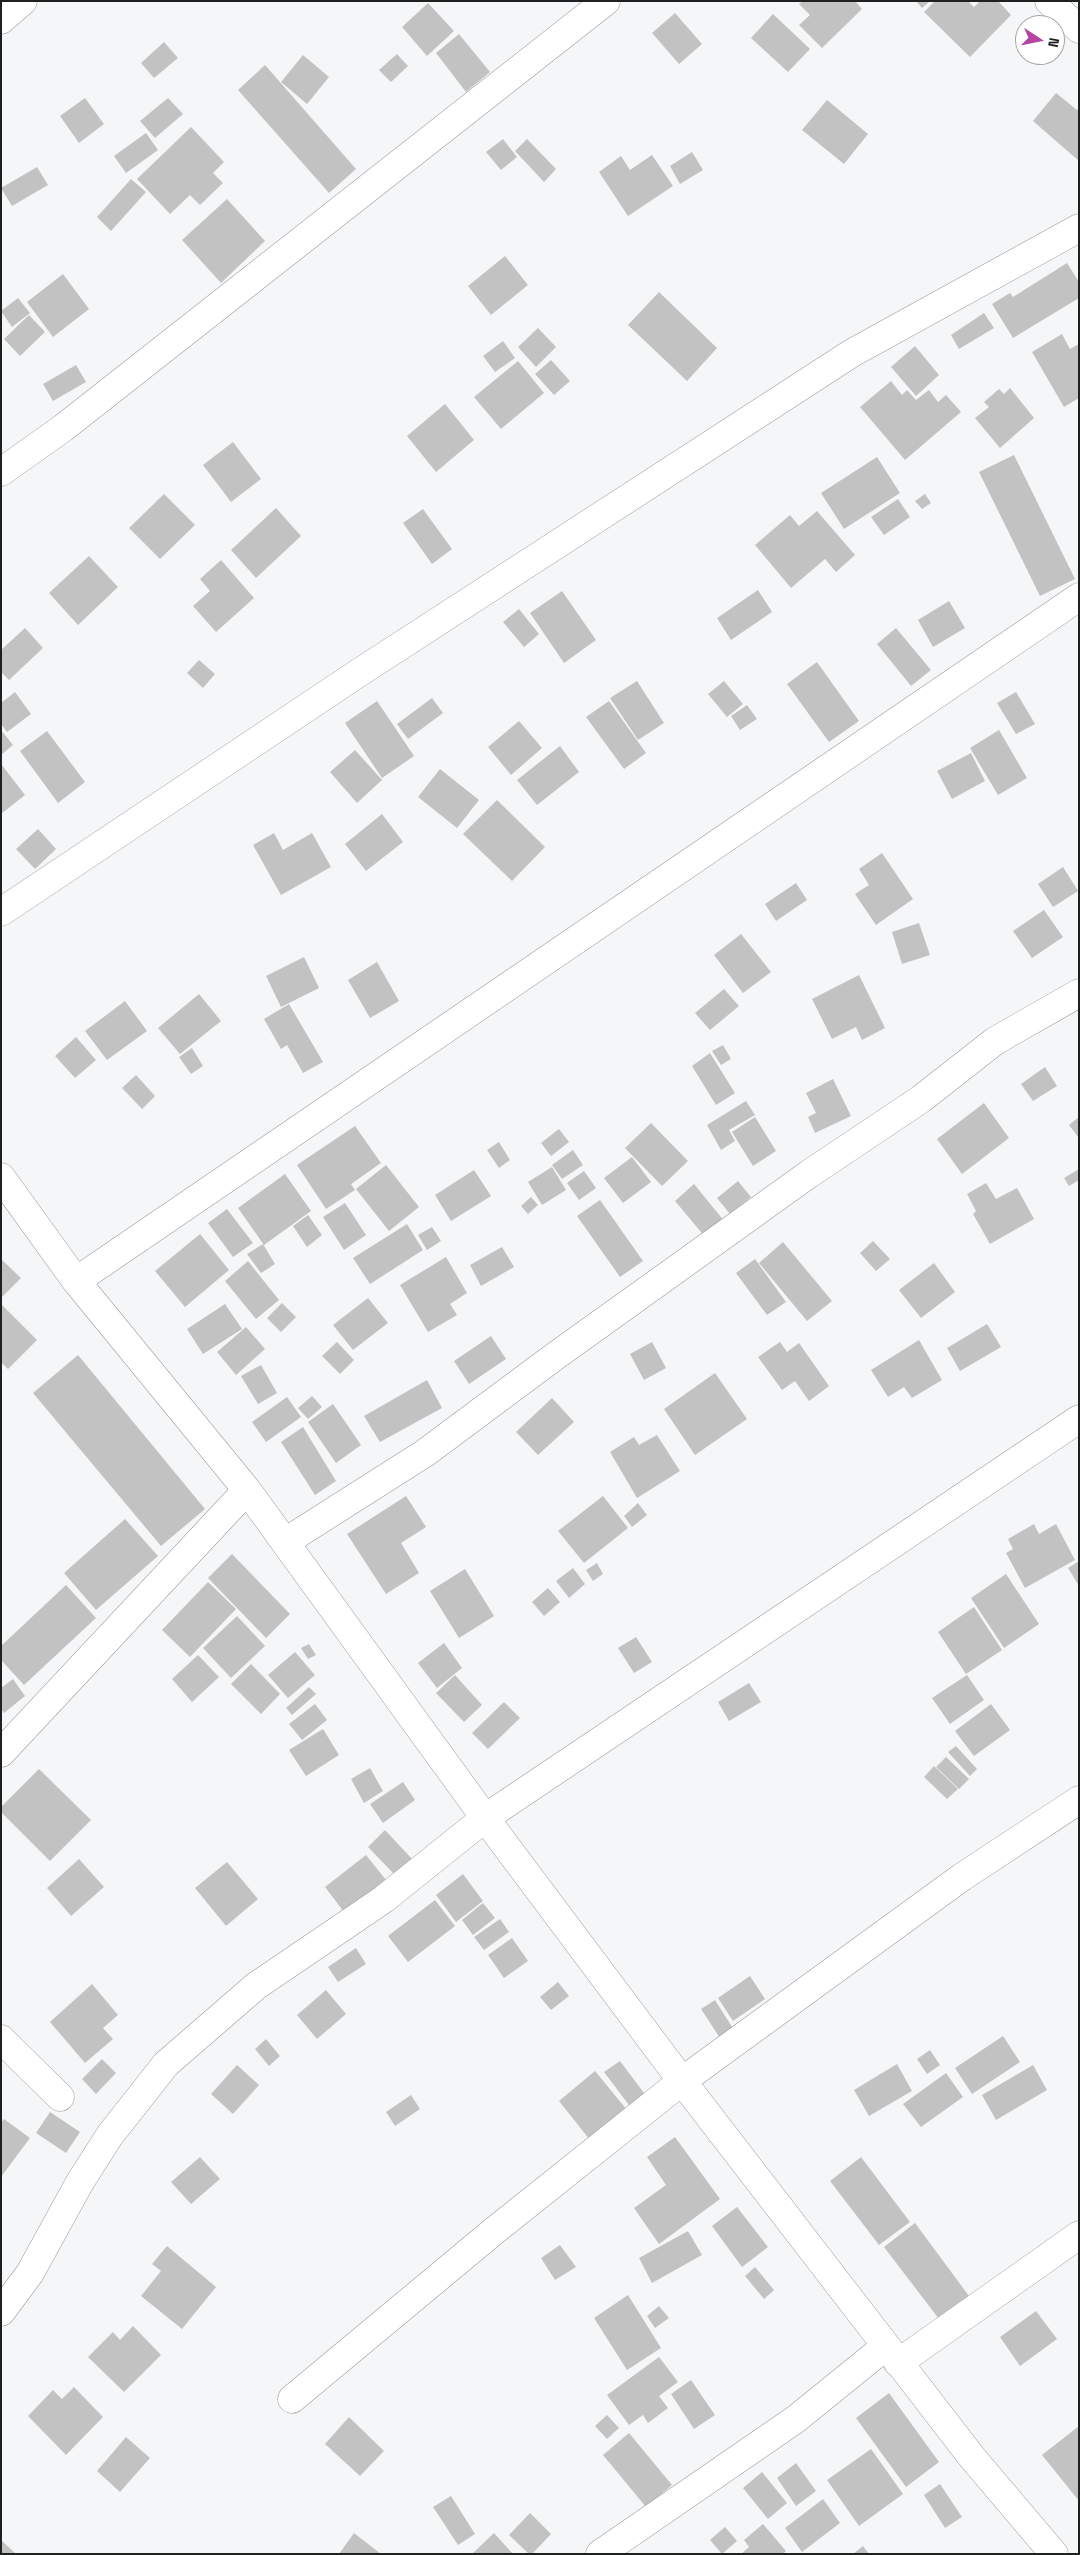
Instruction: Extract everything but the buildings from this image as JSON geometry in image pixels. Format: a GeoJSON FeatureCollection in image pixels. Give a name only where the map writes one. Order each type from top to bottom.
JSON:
{"type":"FeatureCollection","features":[{"type":"Feature","properties":{"kind":"street"},"geometry":{"type":"LineString","coordinates":[[1,20],[23,1]]}},
{"type":"Feature","properties":{"kind":"street"},"geometry":{"type":"LineString","coordinates":[[1,472],[71,422],[606,1]]}},
{"type":"Feature","properties":{"kind":"street"},"geometry":{"type":"LineString","coordinates":[[1049,1],[1079,29]]}},
{"type":"Feature","properties":{"kind":"street"},"geometry":{"type":"LineString","coordinates":[[1,912],[357,674],[852,353],[1079,228]]}},
{"type":"Feature","properties":{"kind":"street"},"geometry":{"type":"LineString","coordinates":[[76,1281],[1079,597]]}},
{"type":"Feature","properties":{"kind":"street"},"geometry":{"type":"LineString","coordinates":[[285,1542],[425,1453],[809,1174],[921,1099],[995,1042],[1079,994]]}},
{"type":"Feature","properties":{"kind":"street"},"geometry":{"type":"LineString","coordinates":[[1,1177],[76,1281],[247,1490],[485,1818],[682,2080],[1045,2550]]}},
{"type":"Feature","properties":{"kind":"street"},"geometry":{"type":"LineString","coordinates":[[1,2312],[30,2273],[80,2182],[110,2136],[166,2064],[256,1986],[384,1899],[485,1818],[1079,1419]]}},
{"type":"Feature","properties":{"kind":"street"},"geometry":{"type":"LineString","coordinates":[[1,1753],[247,1490]]}},
{"type":"Feature","properties":{"kind":"street"},"geometry":{"type":"LineString","coordinates":[[292,2400],[494,2231],[682,2080],[962,1877],[1079,1800]]}},
{"type":"Feature","properties":{"kind":"street"},"geometry":{"type":"LineString","coordinates":[[1,2039],[60,2097]]}},
{"type":"Feature","properties":{"kind":"street"},"geometry":{"type":"LineString","coordinates":[[600,2554],[892,2354],[1079,2235]]}}]}
